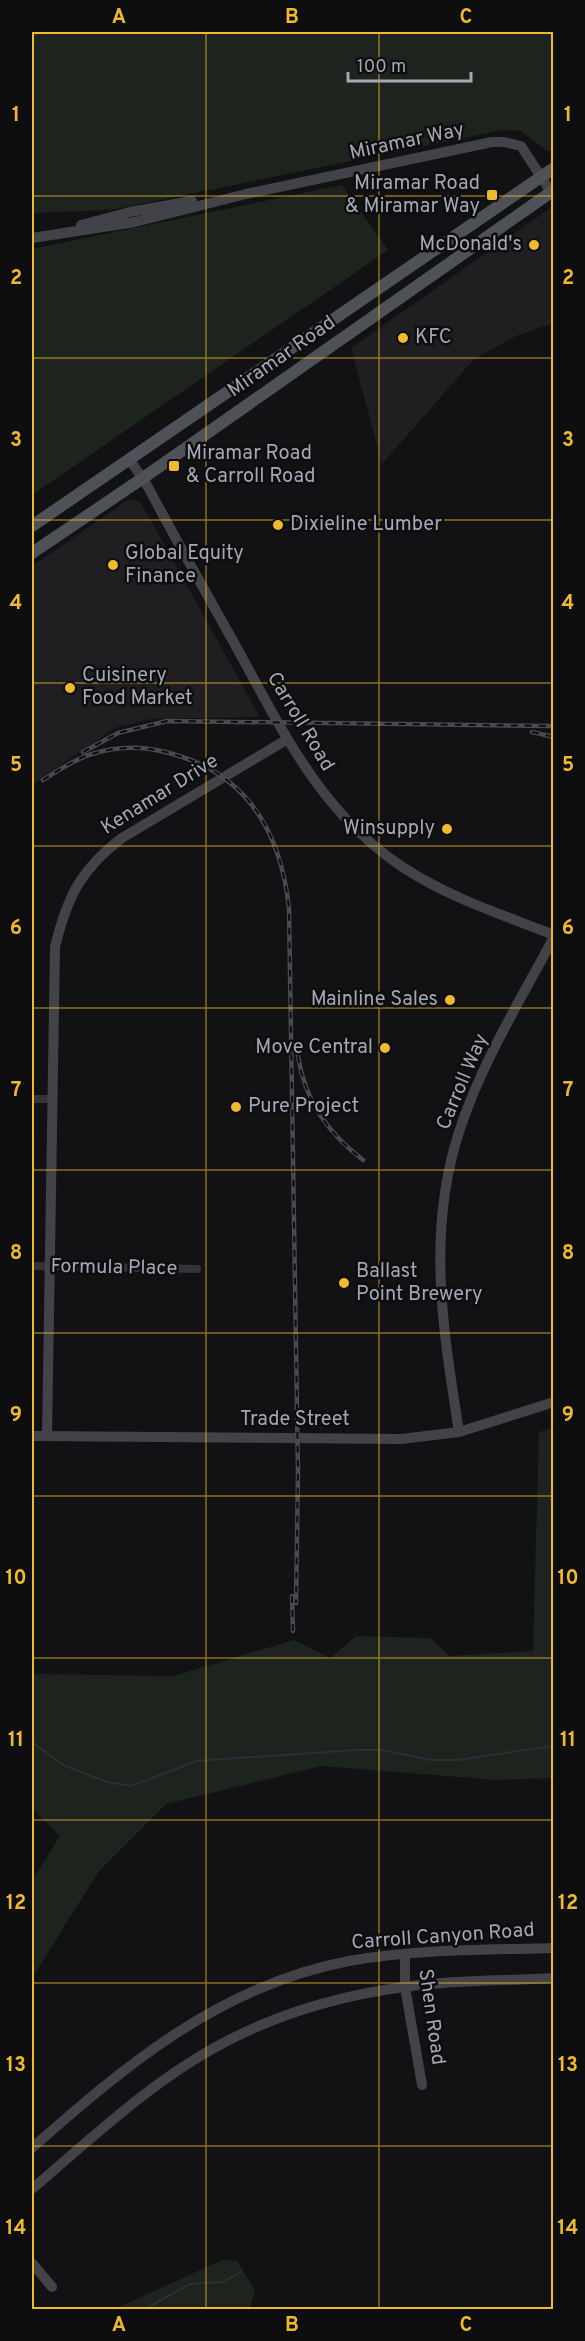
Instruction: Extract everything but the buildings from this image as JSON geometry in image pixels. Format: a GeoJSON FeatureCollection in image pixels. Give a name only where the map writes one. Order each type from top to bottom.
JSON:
{"type":"FeatureCollection","features":[{"type":"Feature","properties":{"kind":"main road","name":"Miramar Road"},"geometry":{"type":"LineString","coordinates":[[32,526],[554,168]]}},
{"type":"Feature","properties":{"kind":"main road","name":"Miramar Road"},"geometry":{"type":"LineString","coordinates":[[32,553],[143,478],[552,191]]}},
{"type":"Feature","properties":{"kind":"street","name":"Miramar Way"},"geometry":{"type":"LineString","coordinates":[[32,238],[135,222],[246,194],[492,142],[521,146],[552,191]]}},
{"type":"Feature","properties":{"kind":"street","name":"Carroll Road"},"geometry":{"type":"LineString","coordinates":[[130,460],[143,478],[286,740],[320,790],[339,813],[371,843],[403,867],[441,890],[554,936]]}},
{"type":"Feature","properties":{"kind":"street","name":"Kenamar Drive"},"geometry":{"type":"LineString","coordinates":[[47,1436],[55,947],[64,911],[79,880],[99,855],[122,838],[286,740]]}},
{"type":"Feature","properties":{"kind":"street","name":"Carroll Way"},"geometry":{"type":"LineString","coordinates":[[459,1432],[441,1314],[439,1255],[446,1183],[459,1131],[474,1092],[554,936]]}},
{"type":"Feature","properties":{"kind":"street"},"geometry":{"type":"LineString","coordinates":[[32,1099],[52,1100]]}},
{"type":"Feature","properties":{"kind":"street","name":"Formula Place"},"geometry":{"type":"LineString","coordinates":[[32,1266],[197,1269]]}},
{"type":"Feature","properties":{"kind":"street","name":"Trade Street"},"geometry":{"type":"LineString","coordinates":[[32,1436],[401,1439],[459,1432],[554,1402]]}},
{"type":"Feature","properties":{"kind":"street","name":"Carroll Canyon Road"},"geometry":{"type":"LineString","coordinates":[[32,2148],[112,2078],[160,2043],[213,2010],[282,1979],[349,1961],[405,1954],[554,1948]]}},
{"type":"Feature","properties":{"kind":"street","name":"Shen Road"},"geometry":{"type":"LineString","coordinates":[[405,1954],[405,1987],[422,2085]]}},
{"type":"Feature","properties":{"kind":"street"},"geometry":{"type":"LineString","coordinates":[[32,2189],[169,2077],[229,2040],[273,2019],[326,2003],[405,1987],[554,1978]]}},
{"type":"Feature","properties":{"kind":"street"},"geometry":{"type":"LineString","coordinates":[[32,2263],[52,2287]]}},
{"type":"Feature","properties":{"kind":"shaded area"},"geometry":{"type":"Polygon","coordinates":[[[32,32],[553,32],[553,149],[547,151],[521,131],[503,130],[111,210],[32,213],[32,32]]]}},
{"type":"Feature","properties":{"kind":"shaded area"},"geometry":{"type":"Polygon","coordinates":[[[342,185],[388,250],[32,495],[32,249],[342,185]]]}},
{"type":"Feature","properties":{"kind":"shaded area"},"geometry":{"type":"Polygon","coordinates":[[[553,206],[553,323],[516,336],[474,359],[382,464],[351,348],[553,206]]]}},
{"type":"Feature","properties":{"kind":"shaded area"},"geometry":{"type":"Polygon","coordinates":[[[128,500],[140,501],[260,717],[151,719],[115,728],[32,785],[32,566],[128,500]]]}},
{"type":"Feature","properties":{"kind":"shaded area"},"geometry":{"type":"Polygon","coordinates":[[[553,1428],[553,1778],[497,1780],[321,1766],[166,1804],[99,1871],[32,1978],[32,1881],[60,1836],[32,1809],[32,1674],[173,1676],[294,1640],[330,1658],[356,1636],[430,1638],[450,1656],[533,1651],[539,1432],[553,1428]]]}},
{"type":"Feature","properties":{"kind":"shaded area"},"geometry":{"type":"Polygon","coordinates":[[[222,2260],[237,2261],[255,2290],[250,2309],[115,2309],[222,2260]]]}},
{"type":"Feature","properties":{"kind":"waterway"},"geometry":{"type":"LineString","coordinates":[[32,1742],[63,1765],[107,1782],[131,1786],[197,1761],[355,1750],[382,1750],[431,1760],[458,1760],[545,1747],[554,1748]]}},
{"type":"Feature","properties":{"kind":"waterway"},"geometry":{"type":"LineString","coordinates":[[143,2310],[190,2284],[223,2282],[241,2272]]}},
{"type":"Feature","properties":{"kind":"railway"},"geometry":{"type":"LineString","coordinates":[[83,752],[118,733],[167,721],[554,726]]}},
{"type":"Feature","properties":{"kind":"railway"},"geometry":{"type":"LineString","coordinates":[[532,732],[554,737]]}},
{"type":"Feature","properties":{"kind":"railway"},"geometry":{"type":"LineString","coordinates":[[43,780],[79,759],[101,751],[130,748],[169,753],[196,762],[220,775],[239,791],[255,809],[278,855],[289,909],[298,1472],[296,1603]]}},
{"type":"Feature","properties":{"kind":"railway"},"geometry":{"type":"LineString","coordinates":[[298,1056],[306,1087],[328,1127],[363,1160]]}},
{"type":"Feature","properties":{"kind":"railway"},"geometry":{"type":"LineString","coordinates":[[292,1596],[293,1631]]}},
{"type":"Feature","properties":{"kind":"place","name":"Miramar Road & Miramar Way"},"geometry":{"type":"Point","coordinates":[492,195]}},
{"type":"Feature","properties":{"kind":"place","name":"McDonald's"},"geometry":{"type":"Point","coordinates":[534,245]}},
{"type":"Feature","properties":{"kind":"place","name":"KFC"},"geometry":{"type":"Point","coordinates":[403,338]}},
{"type":"Feature","properties":{"kind":"place","name":"Miramar Road & Carroll Road"},"geometry":{"type":"Point","coordinates":[174,466]}},
{"type":"Feature","properties":{"kind":"place","name":"Dixieline Lumber"},"geometry":{"type":"Point","coordinates":[278,525]}},
{"type":"Feature","properties":{"kind":"place","name":"Global Equity Finance"},"geometry":{"type":"Point","coordinates":[113,565]}},
{"type":"Feature","properties":{"kind":"place","name":"Cuisinery Food Market"},"geometry":{"type":"Point","coordinates":[70,688]}},
{"type":"Feature","properties":{"kind":"place","name":"Winsupply"},"geometry":{"type":"Point","coordinates":[447,829]}},
{"type":"Feature","properties":{"kind":"place","name":"Mainline Sales"},"geometry":{"type":"Point","coordinates":[450,1000]}},
{"type":"Feature","properties":{"kind":"place","name":"Move Central"},"geometry":{"type":"Point","coordinates":[385,1048]}},
{"type":"Feature","properties":{"kind":"place","name":"Pure Project"},"geometry":{"type":"Point","coordinates":[236,1107]}},
{"type":"Feature","properties":{"kind":"place","name":"Ballast Point Brewery"},"geometry":{"type":"Point","coordinates":[344,1283]}}]}
